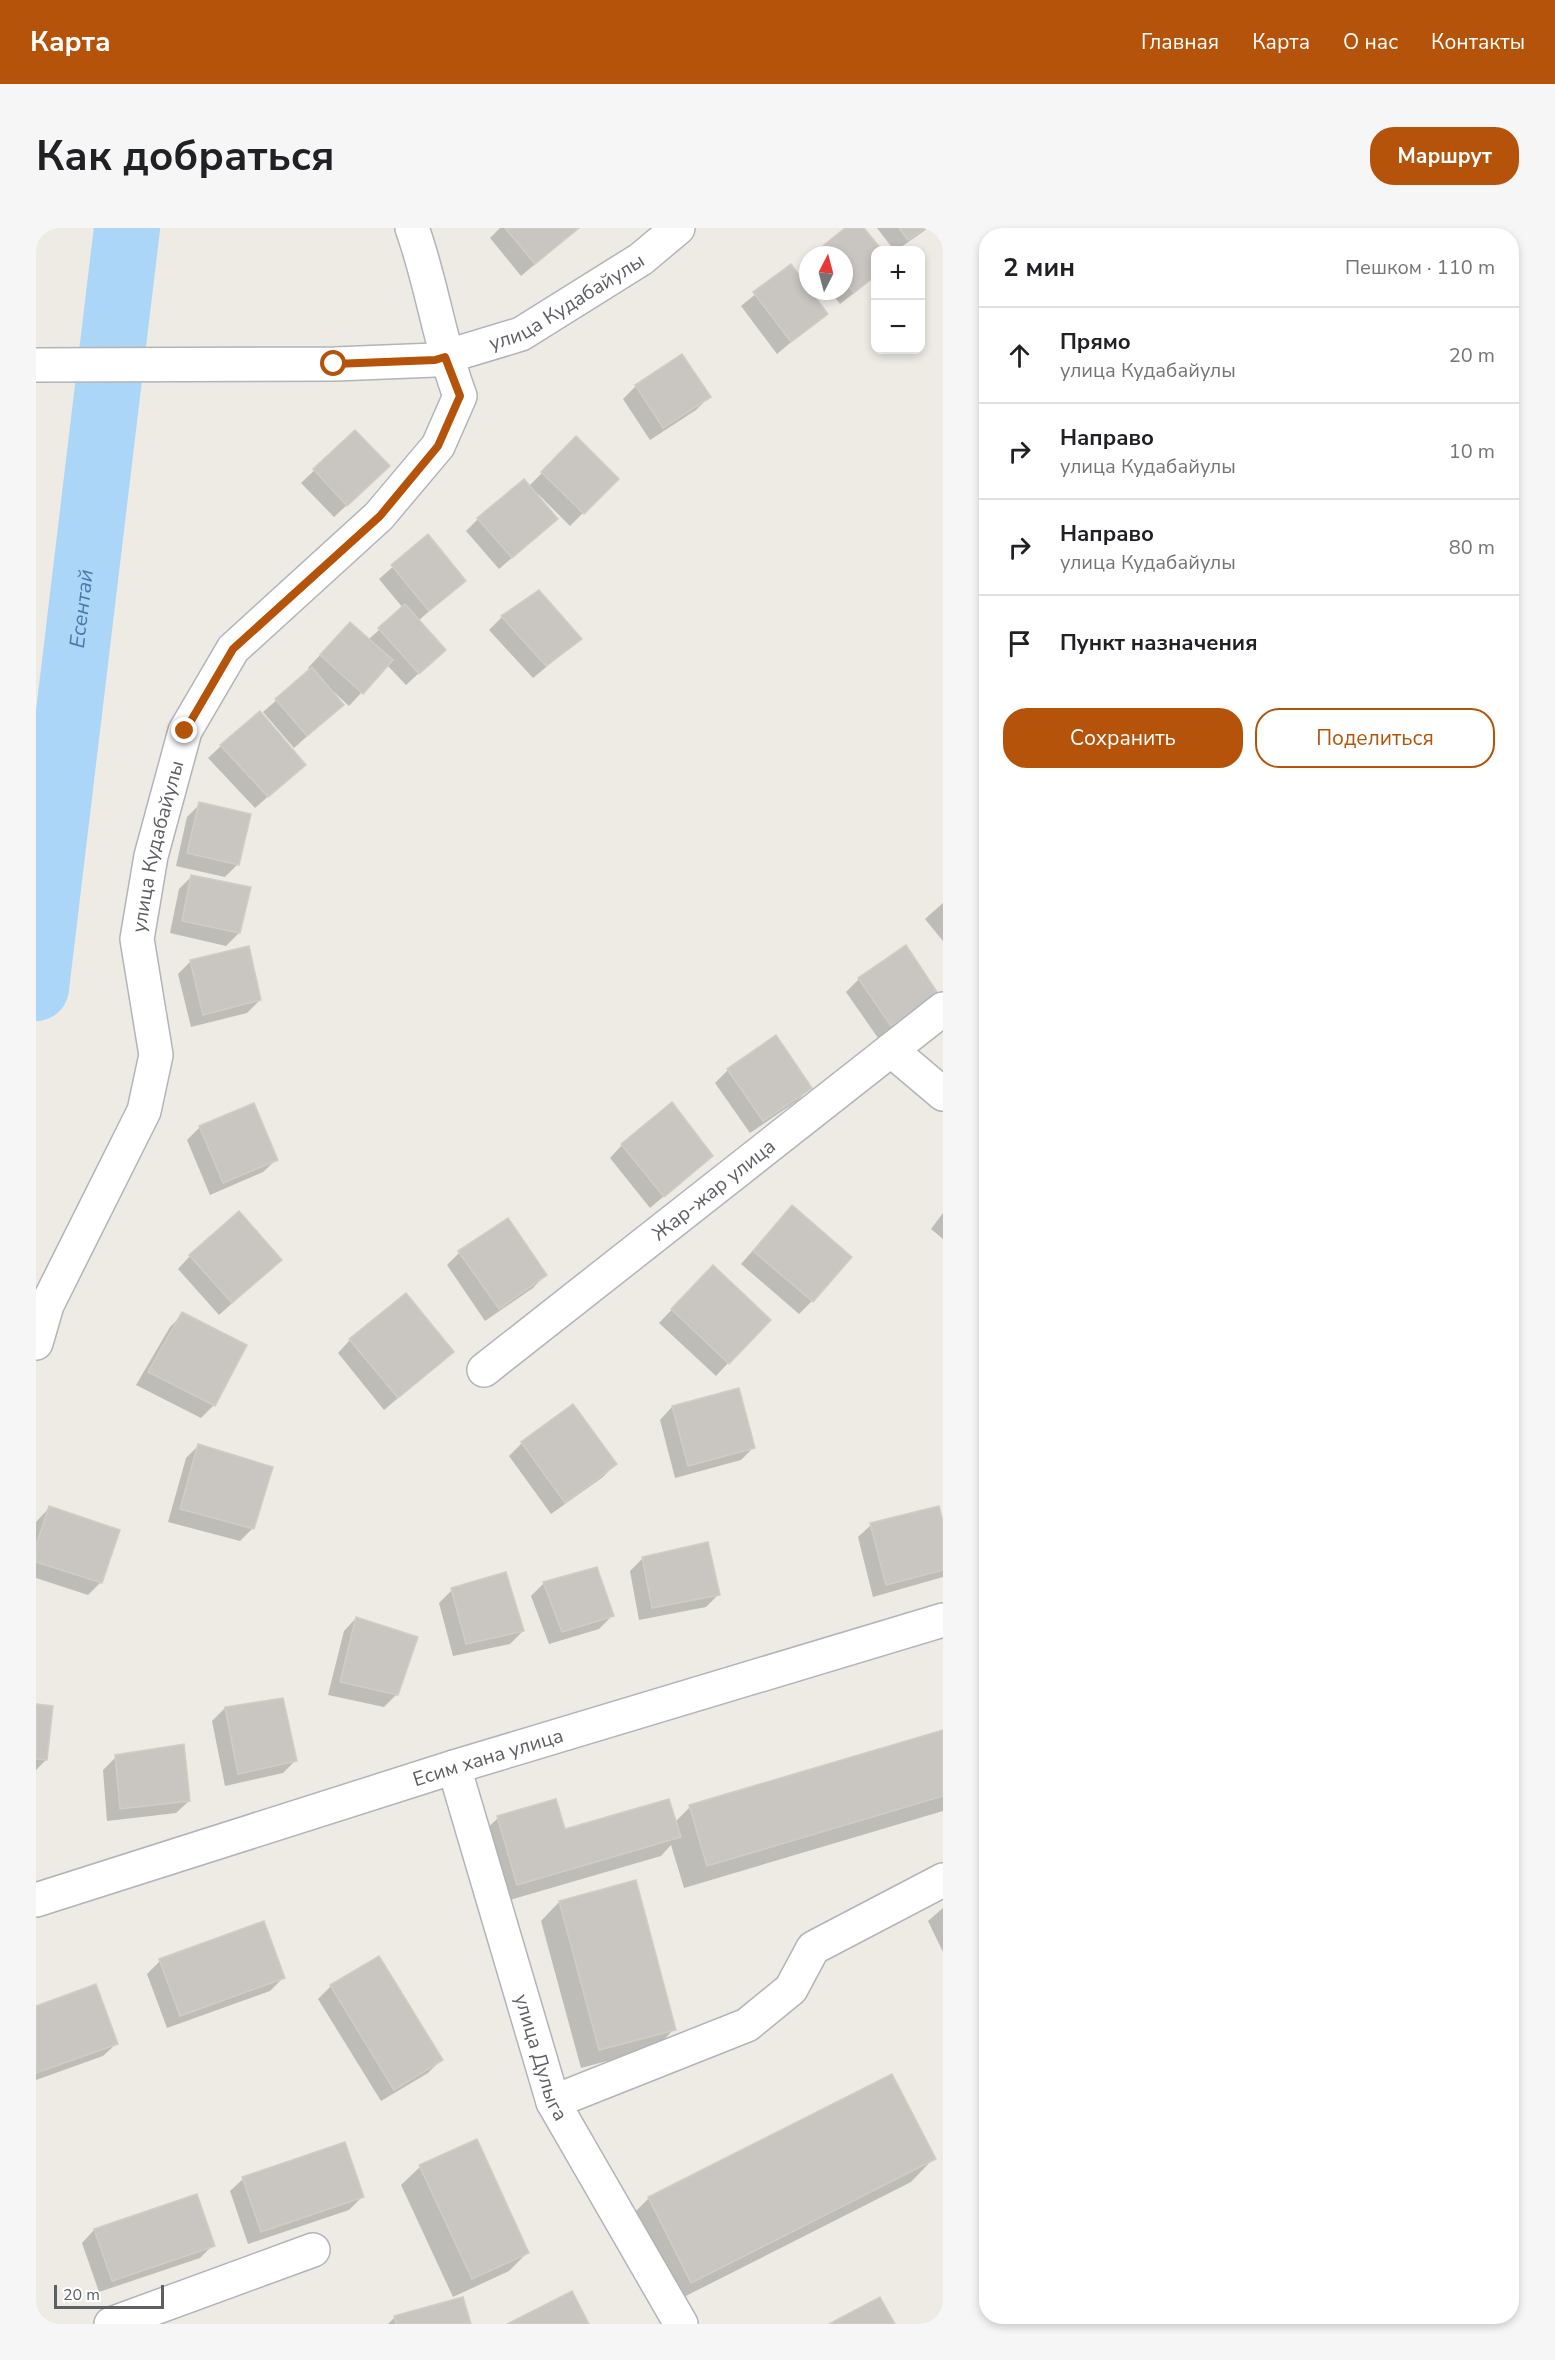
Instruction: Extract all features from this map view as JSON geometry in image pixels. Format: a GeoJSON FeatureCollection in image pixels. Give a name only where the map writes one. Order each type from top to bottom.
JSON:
{"type":"FeatureCollection","features":[{"type":"Feature","properties":{"kind":"street"},"geometry":{"type":"LineString","coordinates":[[412,228],[425,264],[445,357]]}},
{"type":"Feature","properties":{"kind":"street","name":"улица Кудабайулы"},"geometry":{"type":"LineString","coordinates":[[50,365],[334,364],[435,360],[521,334],[640,259],[678,228]]}},
{"type":"Feature","properties":{"kind":"street","name":"улица Кудабайулы"},"geometry":{"type":"LineString","coordinates":[[36,1343],[47,1305],[144,1111],[156,1055],[137,939],[151,856],[185,731],[233,649],[380,516],[438,446],[460,396],[445,357]]}},
{"type":"Feature","properties":{"kind":"street","name":"Жар-жар улица"},"geometry":{"type":"LineString","coordinates":[[484,1370],[943,1009]]}},
{"type":"Feature","properties":{"kind":"street"},"geometry":{"type":"LineString","coordinates":[[891,1050],[943,1094]]}},
{"type":"Feature","properties":{"kind":"street","name":"Есим хана улица"},"geometry":{"type":"LineString","coordinates":[[36,1900],[454,1767],[943,1620]]}},
{"type":"Feature","properties":{"kind":"street","name":"улица Дулыга"},"geometry":{"type":"LineString","coordinates":[[454,1767],[553,2102],[681,2324]]}},
{"type":"Feature","properties":{"kind":"street"},"geometry":{"type":"LineString","coordinates":[[553,2102],[747,2025],[791,1989],[813,1948],[943,1880]]}},
{"type":"Feature","properties":{"kind":"street"},"geometry":{"type":"LineString","coordinates":[[111,2324],[313,2250]]}},
{"type":"Feature","properties":{"kind":"building"},"geometry":{"type":"Polygon","coordinates":[[[505,228],[579,228],[535,264],[505,228]]]}},
{"type":"Feature","properties":{"kind":"building"},"geometry":{"type":"Polygon","coordinates":[[[845,228],[864,228],[879,246],[871,246],[871,279],[854,293],[853,246],[823,246],[845,228]]]}},
{"type":"Feature","properties":{"kind":"building"},"geometry":{"type":"Polygon","coordinates":[[[899,228],[925,228],[908,240],[899,228]]]}},
{"type":"Feature","properties":{"kind":"building"},"geometry":{"type":"Polygon","coordinates":[[[791,264],[799,275],[799,300],[818,300],[828,314],[791,342],[753,292],[791,264]]]}},
{"type":"Feature","properties":{"kind":"building"},"geometry":{"type":"Polygon","coordinates":[[[682,354],[711,397],[663,428],[635,385],[682,354]]]}},
{"type":"Feature","properties":{"kind":"building"},"geometry":{"type":"Polygon","coordinates":[[[355,430],[390,466],[347,506],[313,469],[355,430]]]}},
{"type":"Feature","properties":{"kind":"building"},"geometry":{"type":"Polygon","coordinates":[[[576,436],[619,479],[584,514],[541,472],[576,436]]]}},
{"type":"Feature","properties":{"kind":"building"},"geometry":{"type":"Polygon","coordinates":[[[524,479],[558,519],[512,558],[477,518],[524,479]]]}},
{"type":"Feature","properties":{"kind":"building"},"geometry":{"type":"Polygon","coordinates":[[[428,534],[466,581],[429,611],[391,565],[428,534]]]}},
{"type":"Feature","properties":{"kind":"building"},"geometry":{"type":"Polygon","coordinates":[[[539,590],[582,639],[546,666],[501,616],[539,590]]]}},
{"type":"Feature","properties":{"kind":"building"},"geometry":{"type":"Polygon","coordinates":[[[405,604],[446,650],[419,674],[378,628],[405,604]]]}},
{"type":"Feature","properties":{"kind":"building"},"geometry":{"type":"Polygon","coordinates":[[[350,622],[393,660],[363,694],[320,655],[350,622]]]}},
{"type":"Feature","properties":{"kind":"building"},"geometry":{"type":"Polygon","coordinates":[[[312,667],[344,705],[307,736],[275,699],[312,667]]]}},
{"type":"Feature","properties":{"kind":"building"},"geometry":{"type":"Polygon","coordinates":[[[260,711],[306,765],[268,797],[220,745],[260,711]]]}},
{"type":"Feature","properties":{"kind":"building"},"geometry":{"type":"Polygon","coordinates":[[[199,802],[251,814],[239,865],[187,853],[199,802]]]}},
{"type":"Feature","properties":{"kind":"building"},"geometry":{"type":"Polygon","coordinates":[[[191,875],[251,887],[240,933],[182,921],[191,875]]]}},
{"type":"Feature","properties":{"kind":"building"},"geometry":{"type":"Polygon","coordinates":[[[906,945],[939,995],[891,1026],[858,978],[906,945]]]}},
{"type":"Feature","properties":{"kind":"building"},"geometry":{"type":"Polygon","coordinates":[[[249,946],[261,1000],[203,1015],[190,960],[249,946]]]}},
{"type":"Feature","properties":{"kind":"building"},"geometry":{"type":"Polygon","coordinates":[[[776,1035],[812,1088],[763,1121],[727,1069],[776,1035]]]}},
{"type":"Feature","properties":{"kind":"building"},"geometry":{"type":"Polygon","coordinates":[[[672,1102],[713,1156],[664,1197],[621,1144],[672,1102]]]}},
{"type":"Feature","properties":{"kind":"building"},"geometry":{"type":"Polygon","coordinates":[[[254,1103],[278,1160],[223,1183],[199,1126],[254,1103]]]}},
{"type":"Feature","properties":{"kind":"building"},"geometry":{"type":"Polygon","coordinates":[[[792,1205],[852,1257],[813,1302],[753,1251],[792,1205]]]}},
{"type":"Feature","properties":{"kind":"building"},"geometry":{"type":"Polygon","coordinates":[[[239,1211],[282,1260],[232,1303],[189,1255],[239,1211]]]}},
{"type":"Feature","properties":{"kind":"building"},"geometry":{"type":"Polygon","coordinates":[[[508,1218],[547,1275],[499,1309],[458,1251],[508,1218]]]}},
{"type":"Feature","properties":{"kind":"building"},"geometry":{"type":"Polygon","coordinates":[[[713,1265],[771,1320],[729,1364],[671,1309],[713,1265]]]}},
{"type":"Feature","properties":{"kind":"building"},"geometry":{"type":"Polygon","coordinates":[[[406,1293],[454,1352],[398,1398],[349,1339],[406,1293]]]}},
{"type":"Feature","properties":{"kind":"building"},"geometry":{"type":"Polygon","coordinates":[[[182,1312],[247,1345],[215,1406],[148,1372],[182,1312]]]}},
{"type":"Feature","properties":{"kind":"building"},"geometry":{"type":"Polygon","coordinates":[[[739,1388],[755,1448],[688,1466],[672,1406],[739,1388]]]}},
{"type":"Feature","properties":{"kind":"building"},"geometry":{"type":"Polygon","coordinates":[[[573,1404],[617,1464],[565,1503],[521,1442],[573,1404]]]}},
{"type":"Feature","properties":{"kind":"building"},"geometry":{"type":"Polygon","coordinates":[[[198,1444],[273,1467],[254,1529],[180,1509],[198,1444]]]}},
{"type":"Feature","properties":{"kind":"building"},"geometry":{"type":"Polygon","coordinates":[[[49,1506],[120,1530],[102,1583],[36,1562],[36,1546],[49,1506]]]}},
{"type":"Feature","properties":{"kind":"building"},"geometry":{"type":"Polygon","coordinates":[[[939,1506],[943,1522],[943,1570],[886,1585],[870,1523],[939,1506]]]}},
{"type":"Feature","properties":{"kind":"building"},"geometry":{"type":"Polygon","coordinates":[[[708,1542],[720,1595],[652,1608],[642,1557],[708,1542]]]}},
{"type":"Feature","properties":{"kind":"building"},"geometry":{"type":"Polygon","coordinates":[[[597,1567],[614,1616],[562,1632],[543,1582],[597,1567]]]}},
{"type":"Feature","properties":{"kind":"building"},"geometry":{"type":"Polygon","coordinates":[[[506,1572],[524,1631],[466,1644],[451,1588],[506,1572]]]}},
{"type":"Feature","properties":{"kind":"building"},"geometry":{"type":"Polygon","coordinates":[[[356,1617],[418,1637],[398,1695],[340,1682],[356,1617]]]}},
{"type":"Feature","properties":{"kind":"building"},"geometry":{"type":"Polygon","coordinates":[[[283,1698],[297,1761],[238,1774],[225,1707],[283,1698]]]}},
{"type":"Feature","properties":{"kind":"building"},"geometry":{"type":"Polygon","coordinates":[[[36,1704],[53,1706],[47,1760],[36,1759],[36,1704]]]}},
{"type":"Feature","properties":{"kind":"building"},"geometry":{"type":"Polygon","coordinates":[[[943,1730],[943,1796],[707,1866],[689,1805],[943,1730]]]}},
{"type":"Feature","properties":{"kind":"building"},"geometry":{"type":"Polygon","coordinates":[[[184,1744],[190,1801],[120,1809],[115,1755],[184,1744]]]}},
{"type":"Feature","properties":{"kind":"building"},"geometry":{"type":"Polygon","coordinates":[[[556,1799],[565,1829],[669,1799],[681,1837],[517,1885],[497,1816],[556,1799]]]}},
{"type":"Feature","properties":{"kind":"building"},"geometry":{"type":"Polygon","coordinates":[[[636,1880],[676,2030],[599,2050],[559,1901],[636,1880]]]}},
{"type":"Feature","properties":{"kind":"building"},"geometry":{"type":"Polygon","coordinates":[[[264,1921],[285,1978],[180,2016],[159,1959],[264,1921]]]}},
{"type":"Feature","properties":{"kind":"building"},"geometry":{"type":"Polygon","coordinates":[[[379,1956],[443,2060],[394,2090],[330,1985],[379,1956]]]}},
{"type":"Feature","properties":{"kind":"building"},"geometry":{"type":"Polygon","coordinates":[[[96,1984],[118,2044],[36,2073],[36,2006],[96,1984]]]}},
{"type":"Feature","properties":{"kind":"building"},"geometry":{"type":"Polygon","coordinates":[[[892,2074],[936,2159],[691,2283],[648,2197],[892,2074]]]}},
{"type":"Feature","properties":{"kind":"building"},"geometry":{"type":"Polygon","coordinates":[[[477,2139],[529,2253],[472,2279],[419,2165],[477,2139]]]}},
{"type":"Feature","properties":{"kind":"building"},"geometry":{"type":"Polygon","coordinates":[[[345,2142],[364,2197],[261,2232],[242,2177],[345,2142]]]}},
{"type":"Feature","properties":{"kind":"building"},"geometry":{"type":"Polygon","coordinates":[[[197,2194],[215,2246],[112,2281],[94,2229],[197,2194]]]}},
{"type":"Feature","properties":{"kind":"building"},"geometry":{"type":"Polygon","coordinates":[[[572,2291],[589,2324],[507,2324],[572,2291]]]}},
{"type":"Feature","properties":{"kind":"building"},"geometry":{"type":"Polygon","coordinates":[[[463,2297],[471,2324],[396,2324],[394,2316],[463,2297]]]}},
{"type":"Feature","properties":{"kind":"building"},"geometry":{"type":"Polygon","coordinates":[[[880,2297],[895,2324],[829,2324],[880,2297]]]}},
{"type":"Feature","properties":{"kind":"waterway","name":"Есентай"},"geometry":{"type":"LineString","coordinates":[[36,988],[127,228]]}},
{"type":"Feature","properties":{"kind":"route"},"geometry":{"type":"LineString","coordinates":[[185,731],[233,649],[380,516],[438,446],[460,396],[445,357],[435,360],[334,364]]}}]}
